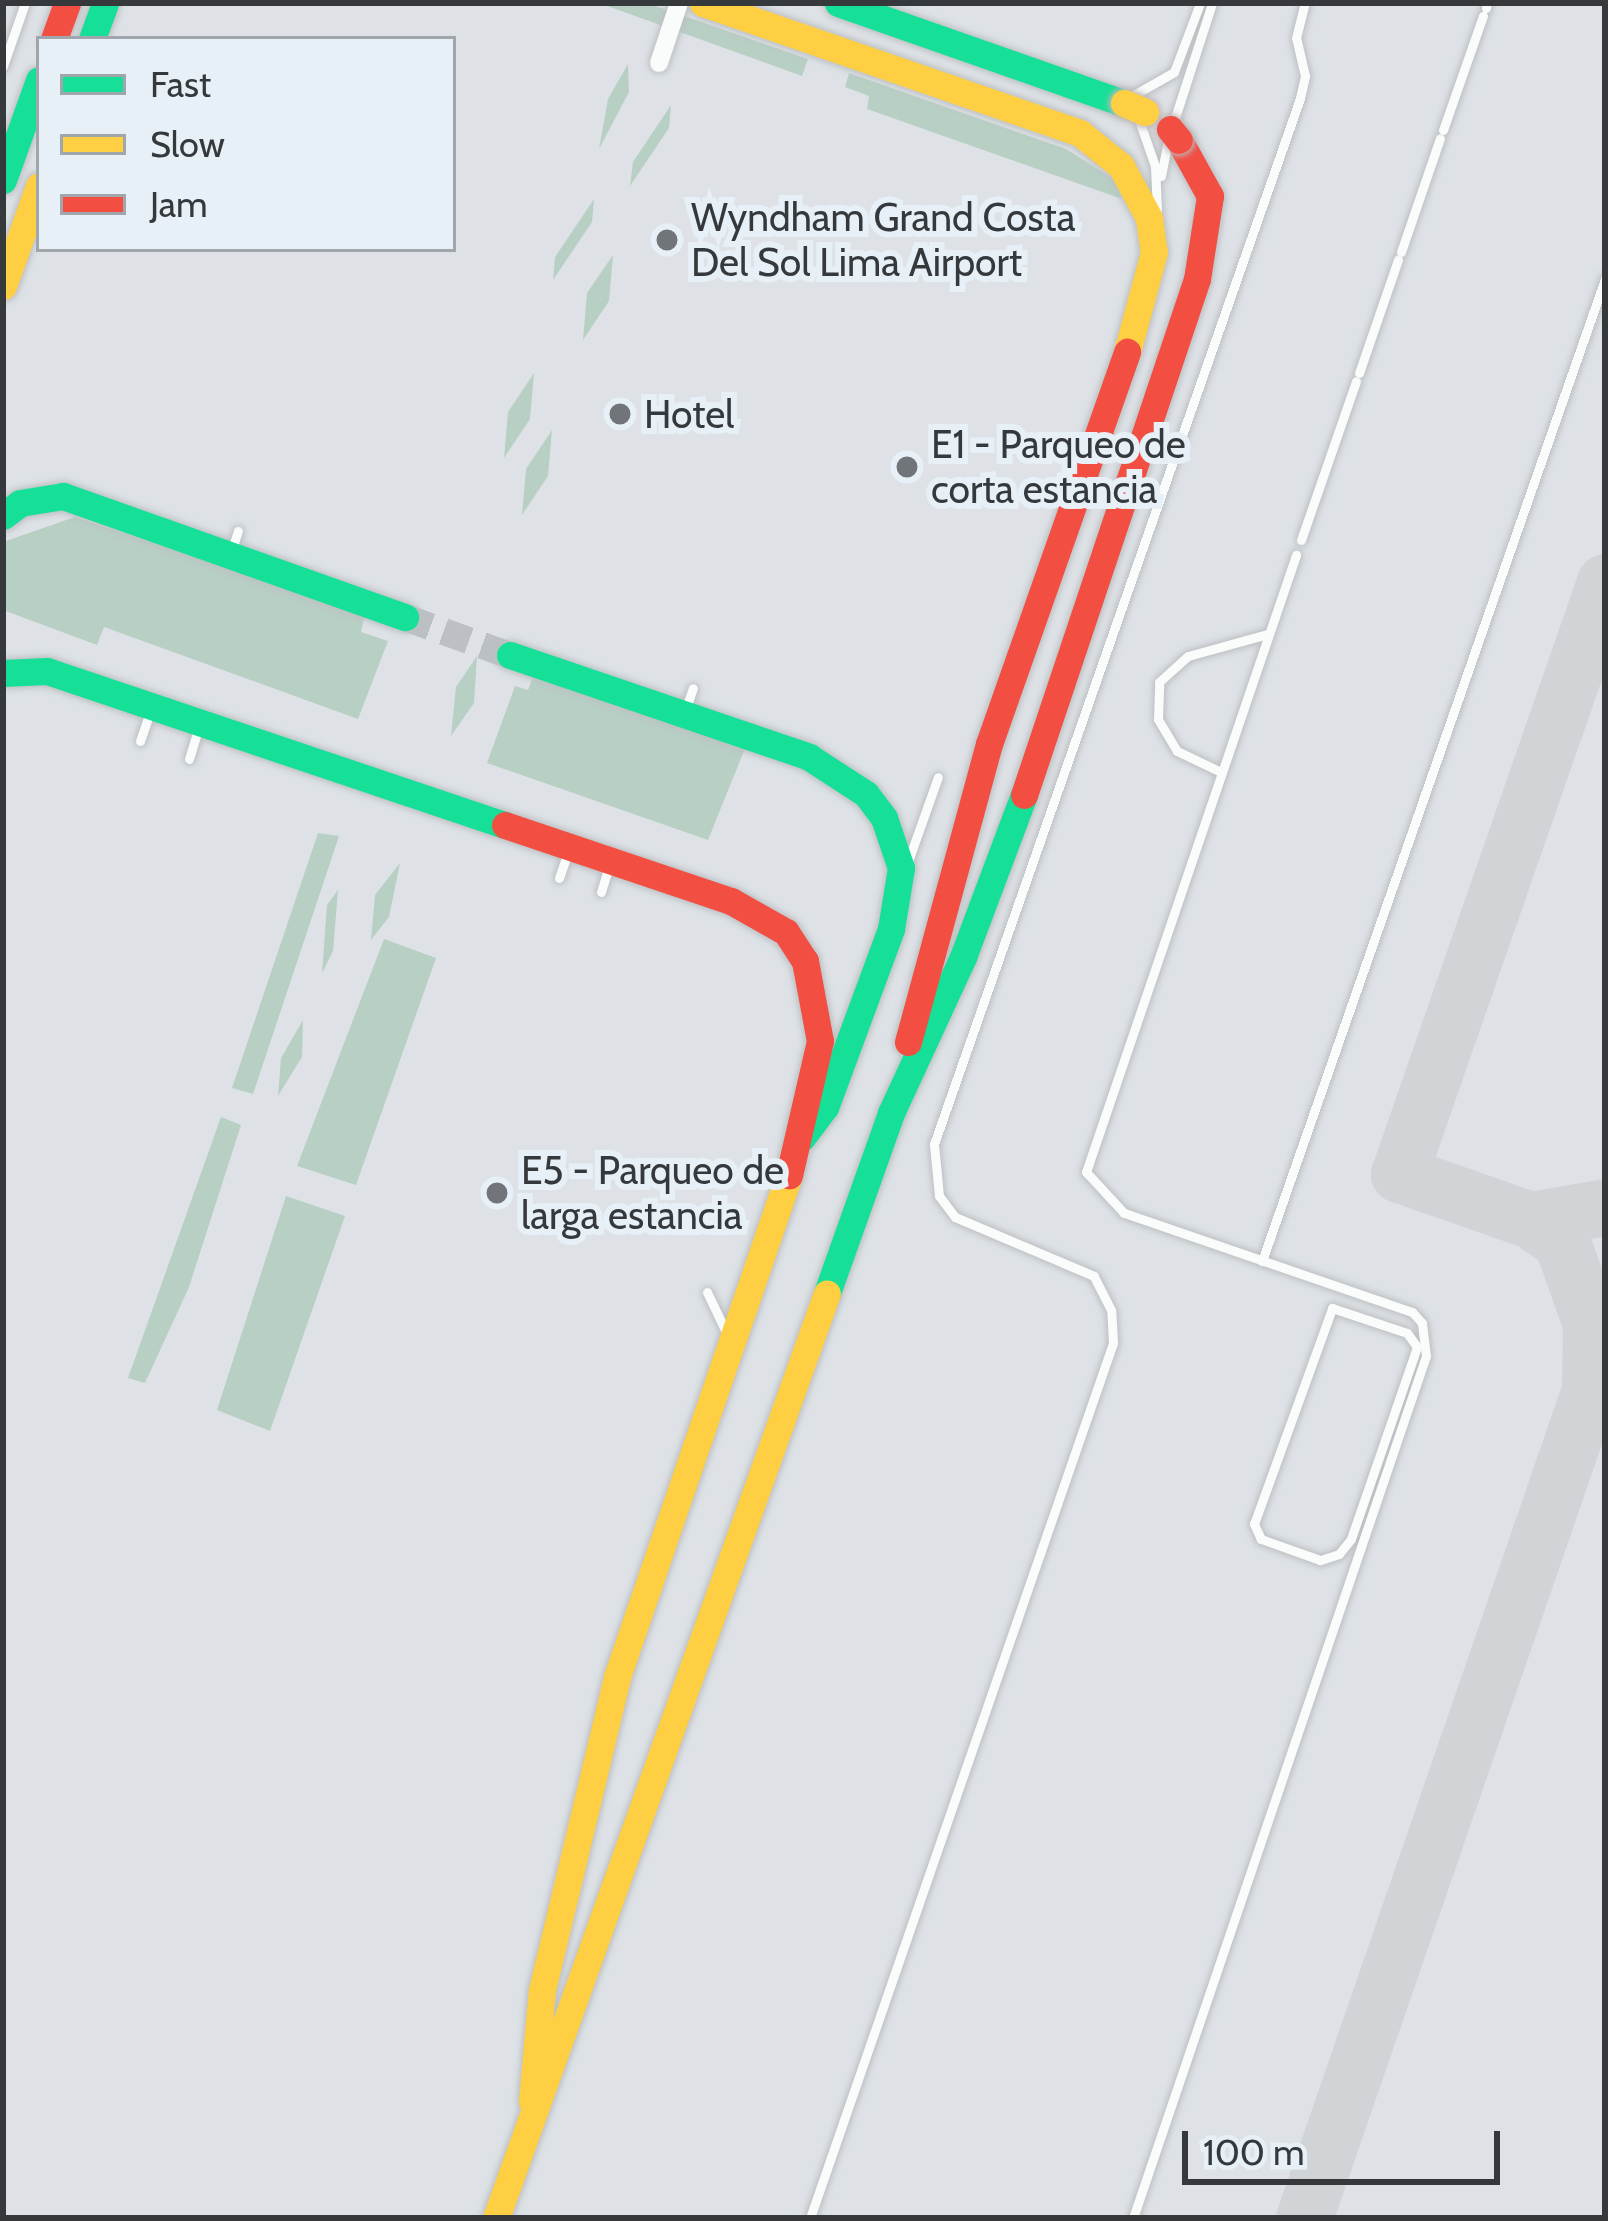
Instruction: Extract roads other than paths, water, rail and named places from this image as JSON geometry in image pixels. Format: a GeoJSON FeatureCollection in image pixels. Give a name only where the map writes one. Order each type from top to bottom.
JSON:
{"type":"FeatureCollection","features":[{"type":"Feature","properties":{"kind":"main road"},"geometry":{"type":"LineString","coordinates":[[55,36],[67,3]]}},
{"type":"Feature","properties":{"kind":"main road"},"geometry":{"type":"LineString","coordinates":[[93,36],[105,3]]}},
{"type":"Feature","properties":{"kind":"main road"},"geometry":{"type":"LineString","coordinates":[[496,2218],[532,2101],[577,2009],[891,1113],[989,744],[1147,296],[1154,252],[1141,196],[1121,166],[1080,133],[703,3]]}},
{"type":"Feature","properties":{"kind":"main road"},"geometry":{"type":"LineString","coordinates":[[838,3],[1124,103],[1170,129],[1210,196],[1208,242],[1038,758],[963,957],[891,1113]]}},
{"type":"Feature","properties":{"kind":"main road"},"geometry":{"type":"LineString","coordinates":[[3,180],[36,88]]}},
{"type":"Feature","properties":{"kind":"main road"},"geometry":{"type":"LineString","coordinates":[[3,286],[36,194]]}},
{"type":"Feature","properties":{"kind":"main road"},"geometry":{"type":"LineString","coordinates":[[3,516],[33,499],[63,496],[234,543],[405,617]]}},
{"type":"Feature","properties":{"kind":"main road"},"geometry":{"type":"LineString","coordinates":[[510,655],[688,701],[838,772],[884,818],[902,881],[825,1107],[802,1137]]}},
{"type":"Feature","properties":{"kind":"main road"},"geometry":{"type":"LineString","coordinates":[[3,673],[47,671],[731,901],[786,932],[816,989],[820,1041],[802,1137],[612,1697],[538,2011],[532,2101]]}},
{"type":"Feature","properties":{"kind":"street"},"geometry":{"type":"LineString","coordinates":[[658,63],[679,3]]}},
{"type":"Feature","properties":{"kind":"lane"},"geometry":{"type":"LineString","coordinates":[[3,66],[25,3]]}},
{"type":"Feature","properties":{"kind":"lane"},"geometry":{"type":"LineString","coordinates":[[874,3],[1100,81],[1125,97],[1159,188]]}},
{"type":"Feature","properties":{"kind":"lane"},"geometry":{"type":"LineString","coordinates":[[1154,252],[1159,188],[1212,3]]}},
{"type":"Feature","properties":{"kind":"lane"},"geometry":{"type":"LineString","coordinates":[[810,2218],[1113,1343],[1111,1310],[1094,1276],[955,1217],[939,1196],[934,1144],[1300,98],[1305,76],[1296,38],[1304,3]]}},
{"type":"Feature","properties":{"kind":"lane"},"geometry":{"type":"LineString","coordinates":[[1125,97],[1174,72],[1199,6]]}},
{"type":"Feature","properties":{"kind":"lane"},"geometry":{"type":"LineString","coordinates":[[1301,540],[1485,9]]}},
{"type":"Feature","properties":{"kind":"lane"},"geometry":{"type":"LineString","coordinates":[[1262,1261],[1605,279]]}},
{"type":"Feature","properties":{"kind":"lane"},"geometry":{"type":"LineString","coordinates":[[1133,2218],[1426,1356],[1422,1323],[1412,1312],[1124,1213],[1086,1172],[1296,554]]}},
{"type":"Feature","properties":{"kind":"lane"},"geometry":{"type":"LineString","coordinates":[[1221,772],[1188,760],[1167,736],[1158,719],[1159,682],[1188,656],[1268,634]]}},
{"type":"Feature","properties":{"kind":"lane"},"geometry":{"type":"LineString","coordinates":[[140,741],[152,706]]}},
{"type":"Feature","properties":{"kind":"lane"},"geometry":{"type":"LineString","coordinates":[[189,759],[200,722]]}},
{"type":"Feature","properties":{"kind":"lane"},"geometry":{"type":"LineString","coordinates":[[902,881],[938,777]]}},
{"type":"Feature","properties":{"kind":"lane"},"geometry":{"type":"LineString","coordinates":[[560,878],[569,847]]}},
{"type":"Feature","properties":{"kind":"lane"},"geometry":{"type":"LineString","coordinates":[[601,892],[611,860]]}},
{"type":"Feature","properties":{"kind":"lane"},"geometry":{"type":"LineString","coordinates":[[731,901],[744,930]]}},
{"type":"Feature","properties":{"kind":"lane"},"geometry":{"type":"LineString","coordinates":[[707,1292],[731,1340]]}},
{"type":"Feature","properties":{"kind":"lane"},"geometry":{"type":"LineString","coordinates":[[1332,1308],[1417,1340],[1379,1457],[1339,1554],[1320,1560],[1256,1532],[1332,1308]]}},
{"type":"Feature","properties":{"kind":"lane"},"geometry":{"type":"LineString","coordinates":[[1379,1457],[1391,1461]]}},
{"type":"Feature","properties":{"kind":"tunnel"},"geometry":{"type":"LineString","coordinates":[[405,617],[510,655]]}},
{"type":"Feature","properties":{"kind":"place","name":"Wyndham Grand Costa Del Sol Lima Airport"},"geometry":{"type":"Point","coordinates":[667,240]}},
{"type":"Feature","properties":{"kind":"place","name":"Hotel"},"geometry":{"type":"Point","coordinates":[620,414]}},
{"type":"Feature","properties":{"kind":"place","name":"E1 - Parqueo de corta estancia"},"geometry":{"type":"Point","coordinates":[907,467]}},
{"type":"Feature","properties":{"kind":"place","name":"E5 - Parqueo de larga estancia"},"geometry":{"type":"Point","coordinates":[497,1193]}}]}
